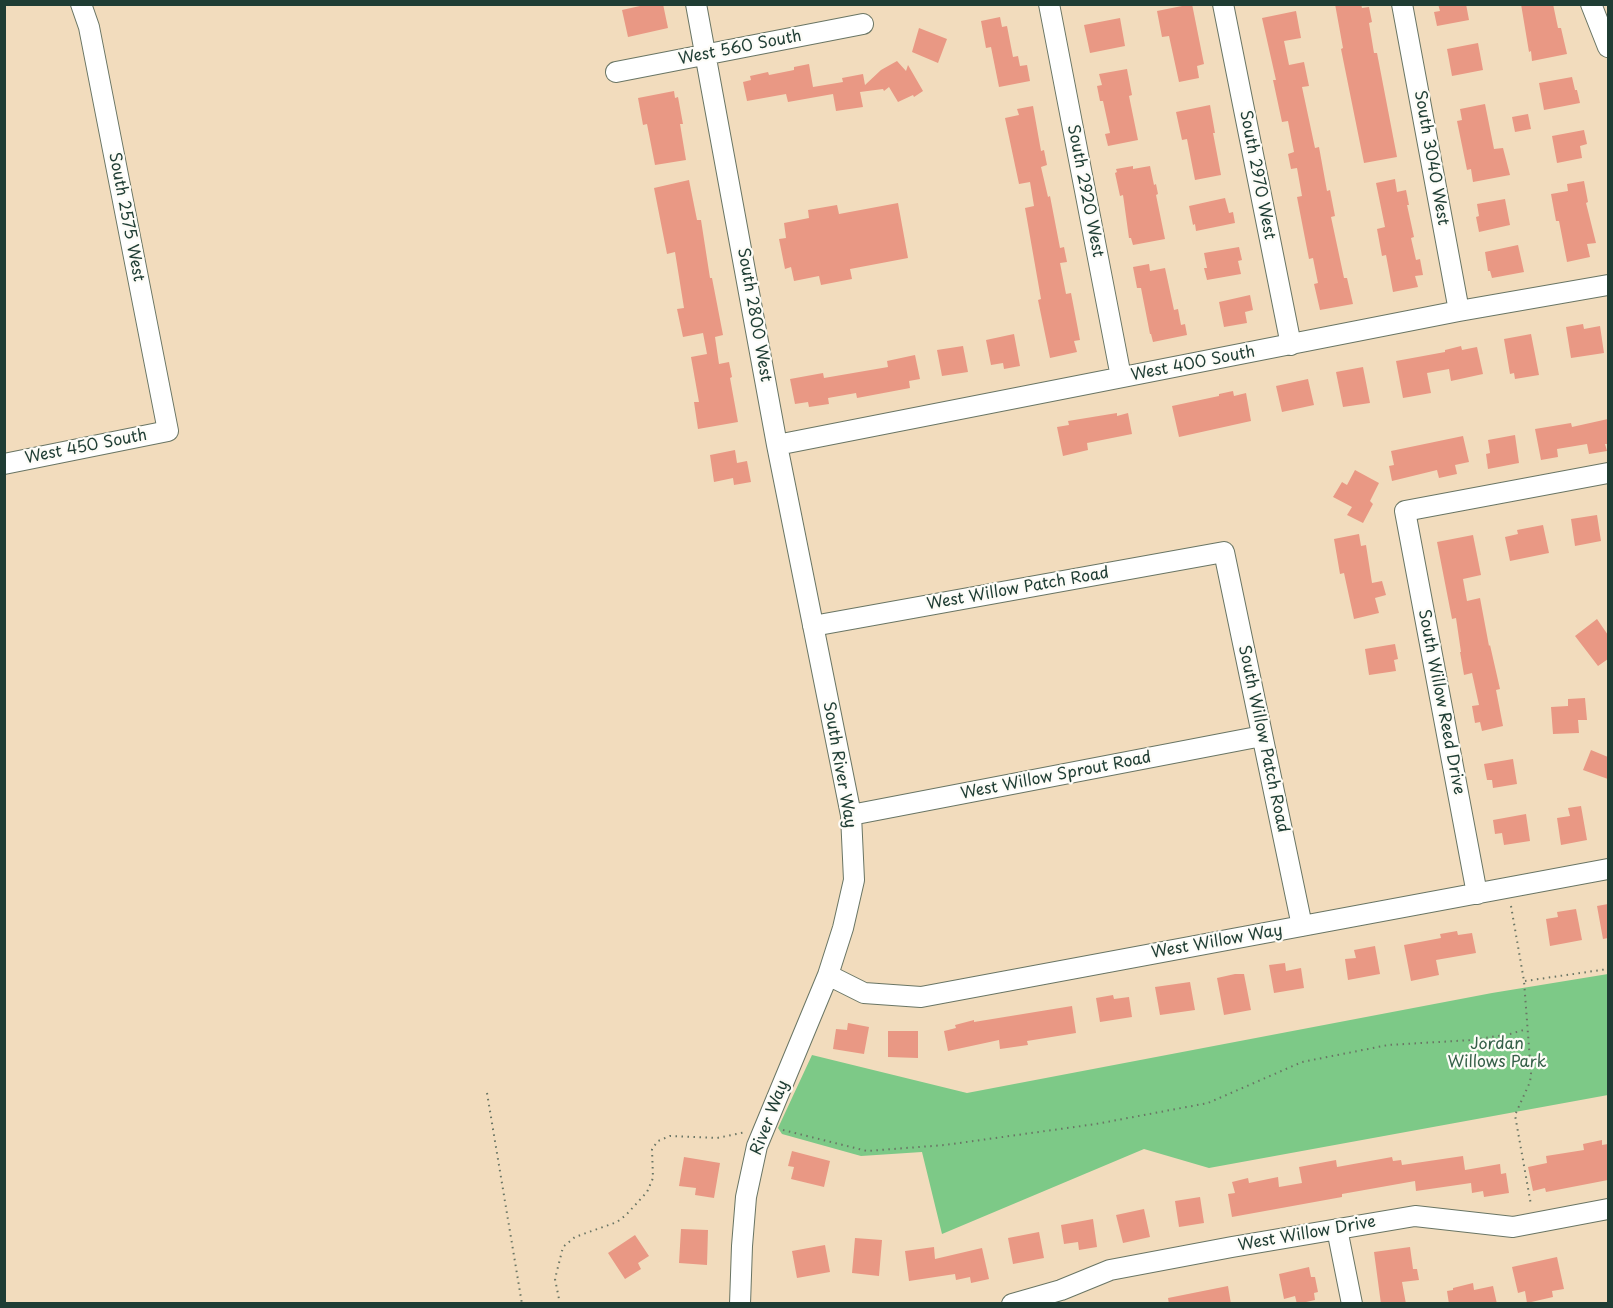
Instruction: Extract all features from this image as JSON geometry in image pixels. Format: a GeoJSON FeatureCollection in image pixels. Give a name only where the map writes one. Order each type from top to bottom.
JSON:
{"type":"FeatureCollection","features":[{"type":"Feature","properties":{"kind":"street","name":"South 2575 West"},"geometry":{"type":"LineString","coordinates":[[81,4],[89,27],[168,431]]}},
{"type":"Feature","properties":{"kind":"street","name":"South 2800 West"},"geometry":{"type":"LineString","coordinates":[[696,4],[777,445],[813,626]]}},
{"type":"Feature","properties":{"kind":"street","name":"South 2920 West"},"geometry":{"type":"LineString","coordinates":[[1049,4],[1121,377]]}},
{"type":"Feature","properties":{"kind":"street","name":"South 2970 West"},"geometry":{"type":"LineString","coordinates":[[1223,4],[1291,345]]}},
{"type":"Feature","properties":{"kind":"street","name":"South 3040 West"},"geometry":{"type":"LineString","coordinates":[[1402,4],[1459,311]]}},
{"type":"Feature","properties":{"kind":"street"},"geometry":{"type":"LineString","coordinates":[[1591,4],[1608,47]]}},
{"type":"Feature","properties":{"kind":"street","name":"West 560 South"},"geometry":{"type":"LineString","coordinates":[[616,72],[863,24]]}},
{"type":"Feature","properties":{"kind":"street","name":"West 400 South"},"geometry":{"type":"LineString","coordinates":[[777,445],[1459,311],[1608,285]]}},
{"type":"Feature","properties":{"kind":"street","name":"West 450 South"},"geometry":{"type":"LineString","coordinates":[[4,464],[168,431]]}},
{"type":"Feature","properties":{"kind":"street","name":"South Willow Reed Drive"},"geometry":{"type":"LineString","coordinates":[[1477,894],[1405,511],[1608,473]]}},
{"type":"Feature","properties":{"kind":"street","name":"West Willow Patch Road"},"geometry":{"type":"LineString","coordinates":[[813,626],[1224,552]]}},
{"type":"Feature","properties":{"kind":"street","name":"South Willow Patch Road"},"geometry":{"type":"LineString","coordinates":[[1224,552],[1302,926]]}},
{"type":"Feature","properties":{"kind":"street","name":"South River Way"},"geometry":{"type":"LineString","coordinates":[[813,626],[851,815],[854,880],[843,928],[828,975]]}},
{"type":"Feature","properties":{"kind":"street","name":"West Willow Sprout Road"},"geometry":{"type":"LineString","coordinates":[[851,815],[1262,736]]}},
{"type":"Feature","properties":{"kind":"street","name":"West Willow Way"},"geometry":{"type":"LineString","coordinates":[[828,975],[864,993],[921,997],[1608,870]]}},
{"type":"Feature","properties":{"kind":"street","name":"River Way"},"geometry":{"type":"LineString","coordinates":[[740,1304],[746,1197],[757,1146],[828,975]]}},
{"type":"Feature","properties":{"kind":"street","name":"West Willow Drive"},"geometry":{"type":"LineString","coordinates":[[1012,1304],[1061,1290],[1110,1270],[1415,1216],[1513,1227],[1608,1209]]}},
{"type":"Feature","properties":{"kind":"street"},"geometry":{"type":"LineString","coordinates":[[1337,1229],[1352,1304]]}},
{"type":"Feature","properties":{"kind":"path"},"geometry":{"type":"LineString","coordinates":[[1510,903],[1524,981],[1531,1074],[1530,1082],[1515,1115],[1534,1223]]}},
{"type":"Feature","properties":{"kind":"path"},"geometry":{"type":"LineString","coordinates":[[1524,981],[1608,969]]}},
{"type":"Feature","properties":{"kind":"path"},"geometry":{"type":"LineString","coordinates":[[778,1128],[867,1151],[945,1145],[1096,1124],[1208,1103],[1302,1062],[1388,1045],[1472,1040],[1527,1029]]}},
{"type":"Feature","properties":{"kind":"path"},"geometry":{"type":"LineString","coordinates":[[487,1093],[522,1304]]}},
{"type":"Feature","properties":{"kind":"path"},"geometry":{"type":"LineString","coordinates":[[560,1304],[555,1279],[563,1247],[575,1237],[617,1222],[647,1192],[653,1178],[652,1149],[658,1141],[670,1136],[717,1137],[749,1132]]}},
{"type":"Feature","properties":{"kind":"green space","name":"Jordan Willows Park"},"geometry":{"type":"Polygon","coordinates":[[[1608,974],[1608,1095],[1209,1168],[1144,1149],[942,1234],[922,1152],[861,1156],[782,1134],[778,1128],[812,1055],[967,1093],[1492,993],[1608,974]]]}},
{"type":"Feature","properties":{"kind":"building"},"geometry":{"type":"Polygon","coordinates":[[[649,4],[663,4],[668,28],[628,37],[622,10],[649,4]]]}},
{"type":"Feature","properties":{"kind":"building"},"geometry":{"type":"Polygon","coordinates":[[[1192,4],[1204,64],[1197,66],[1199,78],[1179,82],[1169,36],[1162,37],[1157,11],[1192,4]]]}},
{"type":"Feature","properties":{"kind":"building"},"geometry":{"type":"Polygon","coordinates":[[[1335,4],[1361,4],[1362,8],[1369,7],[1374,53],[1377,53],[1397,157],[1364,163],[1341,49],[1343,48],[1335,4]]]}},
{"type":"Feature","properties":{"kind":"building"},"geometry":{"type":"Polygon","coordinates":[[[1438,4],[1466,4],[1469,20],[1437,26],[1434,12],[1440,11],[1438,4]]]}},
{"type":"Feature","properties":{"kind":"building"},"geometry":{"type":"Polygon","coordinates":[[[1521,4],[1553,4],[1567,54],[1532,61],[1521,4]]]}},
{"type":"Feature","properties":{"kind":"building"},"geometry":{"type":"Polygon","coordinates":[[[1296,11],[1301,38],[1284,41],[1289,65],[1304,62],[1309,86],[1302,87],[1315,148],[1319,147],[1327,191],[1330,190],[1335,216],[1331,217],[1344,278],[1347,278],[1353,304],[1320,310],[1314,284],[1318,283],[1313,258],[1309,259],[1297,197],[1302,196],[1297,168],[1291,169],[1288,154],[1294,152],[1288,121],[1282,122],[1273,80],[1276,80],[1262,18],[1296,11]]]}},
{"type":"Feature","properties":{"kind":"building"},"geometry":{"type":"Polygon","coordinates":[[[1000,17],[1002,27],[1007,26],[1013,57],[1018,56],[1020,66],[1027,65],[1030,81],[999,87],[991,47],[986,48],[981,21],[1000,17]]]}},
{"type":"Feature","properties":{"kind":"building"},"geometry":{"type":"Polygon","coordinates":[[[1120,18],[1125,46],[1090,53],[1084,25],[1120,18]]]}},
{"type":"Feature","properties":{"kind":"building"},"geometry":{"type":"Polygon","coordinates":[[[919,28],[947,39],[938,63],[912,52],[919,28]]]}},
{"type":"Feature","properties":{"kind":"building"},"geometry":{"type":"Polygon","coordinates":[[[1478,43],[1483,70],[1452,76],[1447,49],[1478,43]]]}},
{"type":"Feature","properties":{"kind":"building"},"geometry":{"type":"Polygon","coordinates":[[[897,61],[906,71],[908,65],[923,91],[914,97],[913,95],[898,102],[889,87],[884,91],[883,89],[860,92],[863,107],[836,111],[833,94],[788,102],[786,94],[747,101],[743,82],[751,80],[750,76],[794,70],[794,67],[809,64],[813,87],[843,82],[842,78],[863,74],[865,85],[881,70],[897,61]]]}},
{"type":"Feature","properties":{"kind":"building"},"geometry":{"type":"Polygon","coordinates":[[[1127,69],[1132,95],[1129,96],[1138,140],[1108,146],[1105,134],[1110,133],[1097,86],[1102,85],[1099,74],[1127,69]]]}},
{"type":"Feature","properties":{"kind":"building"},"geometry":{"type":"Polygon","coordinates":[[[1572,77],[1580,103],[1544,110],[1539,83],[1572,77]]]}},
{"type":"Feature","properties":{"kind":"building"},"geometry":{"type":"Polygon","coordinates":[[[674,91],[675,98],[678,97],[683,124],[680,124],[686,160],[655,165],[647,124],[643,125],[638,98],[674,91]]]}},
{"type":"Feature","properties":{"kind":"building"},"geometry":{"type":"Polygon","coordinates":[[[1485,104],[1494,149],[1503,148],[1510,175],[1473,182],[1471,169],[1467,170],[1457,121],[1462,120],[1460,109],[1485,104]]]}},
{"type":"Feature","properties":{"kind":"building"},"geometry":{"type":"Polygon","coordinates":[[[1210,105],[1221,175],[1195,180],[1187,139],[1182,140],[1176,112],[1210,105]]]}},
{"type":"Feature","properties":{"kind":"building"},"geometry":{"type":"Polygon","coordinates":[[[1033,106],[1041,151],[1044,150],[1047,165],[1041,167],[1048,197],[1050,196],[1060,248],[1064,247],[1067,262],[1060,263],[1066,294],[1071,293],[1080,340],[1074,341],[1077,352],[1050,358],[1038,300],[1041,299],[1025,208],[1034,206],[1030,182],[1019,184],[1005,118],[1019,115],[1017,109],[1033,106]]]}},
{"type":"Feature","properties":{"kind":"building"},"geometry":{"type":"Polygon","coordinates":[[[1528,114],[1531,129],[1515,132],[1512,117],[1528,114]]]}},
{"type":"Feature","properties":{"kind":"building"},"geometry":{"type":"Polygon","coordinates":[[[1584,130],[1587,144],[1580,146],[1582,158],[1557,163],[1552,136],[1584,130]]]}},
{"type":"Feature","properties":{"kind":"building"},"geometry":{"type":"Polygon","coordinates":[[[1133,166],[1133,169],[1150,166],[1154,185],[1156,184],[1165,239],[1133,245],[1129,238],[1123,195],[1120,196],[1115,173],[1116,169],[1133,166]]]}},
{"type":"Feature","properties":{"kind":"building"},"geometry":{"type":"Polygon","coordinates":[[[1395,179],[1397,192],[1406,190],[1414,237],[1411,238],[1416,260],[1420,259],[1423,275],[1415,276],[1418,287],[1393,292],[1386,255],[1382,256],[1377,229],[1385,227],[1376,183],[1395,179]]]}},
{"type":"Feature","properties":{"kind":"building"},"geometry":{"type":"Polygon","coordinates":[[[689,180],[697,220],[701,220],[710,278],[712,278],[723,335],[715,337],[719,364],[729,362],[738,422],[698,429],[694,402],[699,402],[691,357],[707,354],[703,333],[683,337],[677,309],[684,308],[675,252],[667,254],[654,188],[689,180]]]}},
{"type":"Feature","properties":{"kind":"building"},"geometry":{"type":"Polygon","coordinates":[[[1584,181],[1588,202],[1586,203],[1596,243],[1587,244],[1590,257],[1567,262],[1551,194],[1568,191],[1567,184],[1584,181]]]}},
{"type":"Feature","properties":{"kind":"building"},"geometry":{"type":"Polygon","coordinates":[[[1225,198],[1229,213],[1233,212],[1235,223],[1196,231],[1189,206],[1225,198]]]}},
{"type":"Feature","properties":{"kind":"building"},"geometry":{"type":"Polygon","coordinates":[[[1505,199],[1510,225],[1479,232],[1476,217],[1479,216],[1477,204],[1505,199]]]}},
{"type":"Feature","properties":{"kind":"building"},"geometry":{"type":"Polygon","coordinates":[[[898,203],[908,258],[850,269],[852,279],[821,285],[819,276],[794,281],[791,267],[785,269],[779,239],[786,238],[784,223],[809,218],[808,210],[837,205],[839,214],[898,203]]]}},
{"type":"Feature","properties":{"kind":"building"},"geometry":{"type":"Polygon","coordinates":[[[1518,245],[1524,272],[1492,278],[1488,271],[1485,252],[1518,245]]]}},
{"type":"Feature","properties":{"kind":"building"},"geometry":{"type":"Polygon","coordinates":[[[1239,247],[1242,260],[1238,261],[1241,274],[1207,280],[1204,253],[1239,247]]]}},
{"type":"Feature","properties":{"kind":"building"},"geometry":{"type":"Polygon","coordinates":[[[1149,264],[1150,271],[1165,268],[1174,310],[1178,309],[1181,325],[1185,324],[1187,335],[1153,342],[1141,288],[1137,288],[1133,267],[1149,264]]]}},
{"type":"Feature","properties":{"kind":"building"},"geometry":{"type":"Polygon","coordinates":[[[1250,295],[1253,310],[1245,312],[1247,323],[1224,327],[1219,302],[1250,295]]]}},
{"type":"Feature","properties":{"kind":"building"},"geometry":{"type":"Polygon","coordinates":[[[1583,324],[1584,329],[1600,326],[1604,353],[1571,358],[1566,327],[1583,324]]]}},
{"type":"Feature","properties":{"kind":"building"},"geometry":{"type":"Polygon","coordinates":[[[1014,334],[1020,366],[1004,369],[1003,363],[991,365],[986,340],[1014,334]]]}},
{"type":"Feature","properties":{"kind":"building"},"geometry":{"type":"Polygon","coordinates":[[[1531,334],[1539,375],[1515,379],[1514,373],[1510,374],[1504,339],[1531,334]]]}},
{"type":"Feature","properties":{"kind":"building"},"geometry":{"type":"Polygon","coordinates":[[[963,346],[968,372],[942,376],[937,350],[963,346]]]}},
{"type":"Feature","properties":{"kind":"building"},"geometry":{"type":"Polygon","coordinates":[[[1461,346],[1462,350],[1477,347],[1483,374],[1451,381],[1449,369],[1427,373],[1431,393],[1403,398],[1396,361],[1445,352],[1445,350],[1461,346]]]}},
{"type":"Feature","properties":{"kind":"building"},"geometry":{"type":"Polygon","coordinates":[[[915,355],[920,379],[909,381],[910,388],[857,398],[856,393],[828,398],[829,404],[809,407],[808,402],[795,404],[790,379],[823,373],[824,378],[888,367],[887,361],[915,355]]]}},
{"type":"Feature","properties":{"kind":"building"},"geometry":{"type":"Polygon","coordinates":[[[1363,367],[1370,403],[1343,407],[1336,372],[1363,367]]]}},
{"type":"Feature","properties":{"kind":"building"},"geometry":{"type":"Polygon","coordinates":[[[1308,379],[1314,405],[1282,412],[1276,386],[1308,379]]]}},
{"type":"Feature","properties":{"kind":"building"},"geometry":{"type":"Polygon","coordinates":[[[1233,391],[1234,396],[1246,393],[1251,421],[1179,437],[1172,406],[1233,391]]]}},
{"type":"Feature","properties":{"kind":"building"},"geometry":{"type":"Polygon","coordinates":[[[1117,413],[1117,416],[1128,413],[1132,434],[1087,443],[1088,450],[1063,456],[1057,427],[1069,425],[1068,421],[1117,413]]]}},
{"type":"Feature","properties":{"kind":"building"},"geometry":{"type":"Polygon","coordinates":[[[1608,419],[1608,444],[1605,444],[1607,451],[1589,454],[1587,444],[1557,449],[1558,457],[1541,460],[1535,429],[1571,423],[1572,427],[1608,419]]]}},
{"type":"Feature","properties":{"kind":"building"},"geometry":{"type":"Polygon","coordinates":[[[1515,435],[1519,463],[1488,469],[1486,454],[1490,453],[1488,440],[1515,435]]]}},
{"type":"Feature","properties":{"kind":"building"},"geometry":{"type":"Polygon","coordinates":[[[1463,436],[1469,462],[1455,465],[1457,474],[1439,478],[1437,470],[1392,481],[1389,466],[1394,465],[1391,451],[1463,436]]]}},
{"type":"Feature","properties":{"kind":"building"},"geometry":{"type":"Polygon","coordinates":[[[735,450],[737,463],[747,461],[751,482],[734,485],[733,478],[714,482],[710,455],[735,450]]]}},
{"type":"Feature","properties":{"kind":"building"},"geometry":{"type":"Polygon","coordinates":[[[1355,470],[1379,483],[1370,501],[1373,504],[1363,523],[1347,515],[1352,507],[1333,497],[1342,482],[1347,485],[1355,470]]]}},
{"type":"Feature","properties":{"kind":"building"},"geometry":{"type":"Polygon","coordinates":[[[1597,515],[1601,541],[1575,546],[1571,519],[1597,515]]]}},
{"type":"Feature","properties":{"kind":"building"},"geometry":{"type":"Polygon","coordinates":[[[1543,525],[1549,553],[1510,561],[1505,537],[1518,534],[1517,530],[1543,525]]]}},
{"type":"Feature","properties":{"kind":"building"},"geometry":{"type":"Polygon","coordinates":[[[1359,534],[1361,546],[1366,545],[1372,583],[1382,581],[1386,595],[1375,598],[1379,613],[1354,619],[1344,573],[1340,574],[1334,539],[1359,534]]]}},
{"type":"Feature","properties":{"kind":"building"},"geometry":{"type":"Polygon","coordinates":[[[1473,535],[1481,575],[1463,579],[1467,601],[1480,598],[1500,689],[1496,690],[1503,726],[1482,731],[1480,722],[1475,723],[1472,706],[1479,705],[1472,673],[1464,675],[1456,618],[1452,619],[1437,542],[1473,535]]]}},
{"type":"Feature","properties":{"kind":"building"},"geometry":{"type":"Polygon","coordinates":[[[1597,619],[1608,635],[1608,659],[1598,666],[1575,636],[1597,619]]]}},
{"type":"Feature","properties":{"kind":"building"},"geometry":{"type":"Polygon","coordinates":[[[1395,644],[1398,659],[1394,660],[1396,671],[1369,675],[1365,649],[1395,644]]]}},
{"type":"Feature","properties":{"kind":"building"},"geometry":{"type":"Polygon","coordinates":[[[1585,698],[1587,720],[1578,720],[1579,733],[1553,734],[1551,707],[1568,706],[1568,699],[1585,698]]]}},
{"type":"Feature","properties":{"kind":"building"},"geometry":{"type":"Polygon","coordinates":[[[1591,750],[1608,757],[1608,779],[1583,770],[1591,750]]]}},
{"type":"Feature","properties":{"kind":"building"},"geometry":{"type":"Polygon","coordinates":[[[1513,759],[1517,784],[1493,788],[1492,780],[1487,780],[1484,764],[1513,759]]]}},
{"type":"Feature","properties":{"kind":"building"},"geometry":{"type":"Polygon","coordinates":[[[1581,806],[1587,840],[1561,845],[1557,818],[1570,816],[1568,808],[1581,806]]]}},
{"type":"Feature","properties":{"kind":"building"},"geometry":{"type":"Polygon","coordinates":[[[1526,814],[1530,841],[1504,845],[1502,833],[1495,834],[1493,820],[1526,814]]]}},
{"type":"Feature","properties":{"kind":"building"},"geometry":{"type":"Polygon","coordinates":[[[1608,904],[1608,938],[1603,939],[1597,906],[1608,904]]]}},
{"type":"Feature","properties":{"kind":"building"},"geometry":{"type":"Polygon","coordinates":[[[1576,909],[1582,940],[1550,946],[1546,919],[1558,917],[1557,912],[1576,909]]]}},
{"type":"Feature","properties":{"kind":"building"},"geometry":{"type":"Polygon","coordinates":[[[1457,931],[1458,935],[1472,933],[1476,953],[1436,960],[1439,975],[1411,981],[1404,945],[1441,938],[1440,934],[1457,931]]]}},
{"type":"Feature","properties":{"kind":"building"},"geometry":{"type":"Polygon","coordinates":[[[1375,946],[1380,974],[1348,980],[1345,959],[1356,958],[1354,950],[1375,946]]]}},
{"type":"Feature","properties":{"kind":"building"},"geometry":{"type":"Polygon","coordinates":[[[1285,963],[1286,971],[1301,968],[1304,988],[1274,993],[1269,965],[1285,963]]]}},
{"type":"Feature","properties":{"kind":"building"},"geometry":{"type":"Polygon","coordinates":[[[1244,974],[1251,1010],[1224,1015],[1217,978],[1244,974]]]}},
{"type":"Feature","properties":{"kind":"building"},"geometry":{"type":"Polygon","coordinates":[[[1190,982],[1195,1010],[1160,1015],[1155,987],[1190,982]]]}},
{"type":"Feature","properties":{"kind":"building"},"geometry":{"type":"Polygon","coordinates":[[[1113,995],[1114,999],[1129,997],[1132,1017],[1100,1022],[1096,998],[1113,995]]]}},
{"type":"Feature","properties":{"kind":"building"},"geometry":{"type":"Polygon","coordinates":[[[1072,1006],[1076,1033],[1027,1041],[1028,1045],[1000,1049],[999,1040],[948,1051],[944,1031],[956,1028],[955,1025],[974,1020],[974,1022],[1072,1006]]]}},
{"type":"Feature","properties":{"kind":"building"},"geometry":{"type":"Polygon","coordinates":[[[848,1023],[869,1027],[864,1054],[833,1049],[836,1029],[847,1030],[848,1023]]]}},
{"type":"Feature","properties":{"kind":"building"},"geometry":{"type":"Polygon","coordinates":[[[888,1031],[918,1031],[918,1058],[888,1057],[888,1031]]]}},
{"type":"Feature","properties":{"kind":"building"},"geometry":{"type":"Polygon","coordinates":[[[1602,1140],[1602,1145],[1608,1144],[1608,1180],[1546,1192],[1545,1188],[1533,1191],[1528,1167],[1547,1163],[1546,1156],[1584,1150],[1583,1144],[1602,1140]]]}},
{"type":"Feature","properties":{"kind":"building"},"geometry":{"type":"Polygon","coordinates":[[[792,1151],[830,1161],[824,1187],[791,1179],[794,1167],[788,1166],[792,1151]]]}},
{"type":"Feature","properties":{"kind":"building"},"geometry":{"type":"Polygon","coordinates":[[[1463,1156],[1465,1170],[1500,1164],[1501,1174],[1506,1173],[1509,1193],[1484,1197],[1483,1191],[1472,1193],[1471,1183],[1416,1191],[1415,1181],[1232,1217],[1228,1194],[1235,1193],[1232,1182],[1248,1178],[1249,1183],[1278,1177],[1279,1187],[1302,1183],[1299,1167],[1336,1160],[1337,1167],[1392,1157],[1393,1161],[1401,1160],[1402,1165],[1463,1156]]]}},
{"type":"Feature","properties":{"kind":"building"},"geometry":{"type":"Polygon","coordinates":[[[684,1157],[720,1163],[714,1198],[695,1195],[696,1188],[679,1186],[684,1157]]]}},
{"type":"Feature","properties":{"kind":"building"},"geometry":{"type":"Polygon","coordinates":[[[1200,1197],[1204,1223],[1179,1227],[1175,1201],[1200,1197]]]}},
{"type":"Feature","properties":{"kind":"building"},"geometry":{"type":"Polygon","coordinates":[[[1144,1209],[1150,1237],[1123,1243],[1116,1215],[1144,1209]]]}},
{"type":"Feature","properties":{"kind":"building"},"geometry":{"type":"Polygon","coordinates":[[[1093,1219],[1097,1247],[1079,1250],[1078,1242],[1064,1244],[1061,1225],[1093,1219]]]}},
{"type":"Feature","properties":{"kind":"building"},"geometry":{"type":"Polygon","coordinates":[[[681,1229],[708,1230],[707,1265],[679,1263],[681,1229]]]}},
{"type":"Feature","properties":{"kind":"building"},"geometry":{"type":"Polygon","coordinates":[[[1039,1232],[1044,1258],[1013,1264],[1008,1238],[1039,1232]]]}},
{"type":"Feature","properties":{"kind":"building"},"geometry":{"type":"Polygon","coordinates":[[[635,1235],[649,1256],[638,1263],[641,1269],[625,1279],[608,1253],[635,1235]]]}},
{"type":"Feature","properties":{"kind":"building"},"geometry":{"type":"Polygon","coordinates":[[[855,1238],[882,1240],[879,1276],[852,1273],[855,1238]]]}},
{"type":"Feature","properties":{"kind":"building"},"geometry":{"type":"Polygon","coordinates":[[[825,1245],[830,1272],[797,1278],[792,1251],[825,1245]]]}},
{"type":"Feature","properties":{"kind":"building"},"geometry":{"type":"Polygon","coordinates":[[[934,1247],[935,1259],[982,1248],[989,1279],[971,1283],[970,1277],[956,1280],[955,1274],[909,1281],[905,1251],[934,1247]]]}},
{"type":"Feature","properties":{"kind":"building"},"geometry":{"type":"Polygon","coordinates":[[[1410,1247],[1413,1269],[1417,1269],[1419,1280],[1402,1282],[1406,1304],[1381,1304],[1374,1252],[1410,1247]]]}},
{"type":"Feature","properties":{"kind":"building"},"geometry":{"type":"Polygon","coordinates":[[[1557,1257],[1564,1289],[1552,1291],[1553,1297],[1527,1303],[1525,1291],[1518,1293],[1512,1267],[1557,1257]]]}},
{"type":"Feature","properties":{"kind":"building"},"geometry":{"type":"Polygon","coordinates":[[[1309,1267],[1311,1277],[1315,1277],[1318,1292],[1314,1293],[1315,1300],[1297,1304],[1295,1296],[1284,1299],[1279,1274],[1309,1267]]]}},
{"type":"Feature","properties":{"kind":"building"},"geometry":{"type":"Polygon","coordinates":[[[1473,1283],[1474,1290],[1493,1286],[1497,1304],[1449,1304],[1447,1291],[1473,1283]]]}},
{"type":"Feature","properties":{"kind":"building"},"geometry":{"type":"Polygon","coordinates":[[[1228,1286],[1231,1304],[1169,1304],[1168,1298],[1228,1286]]]}}]}
